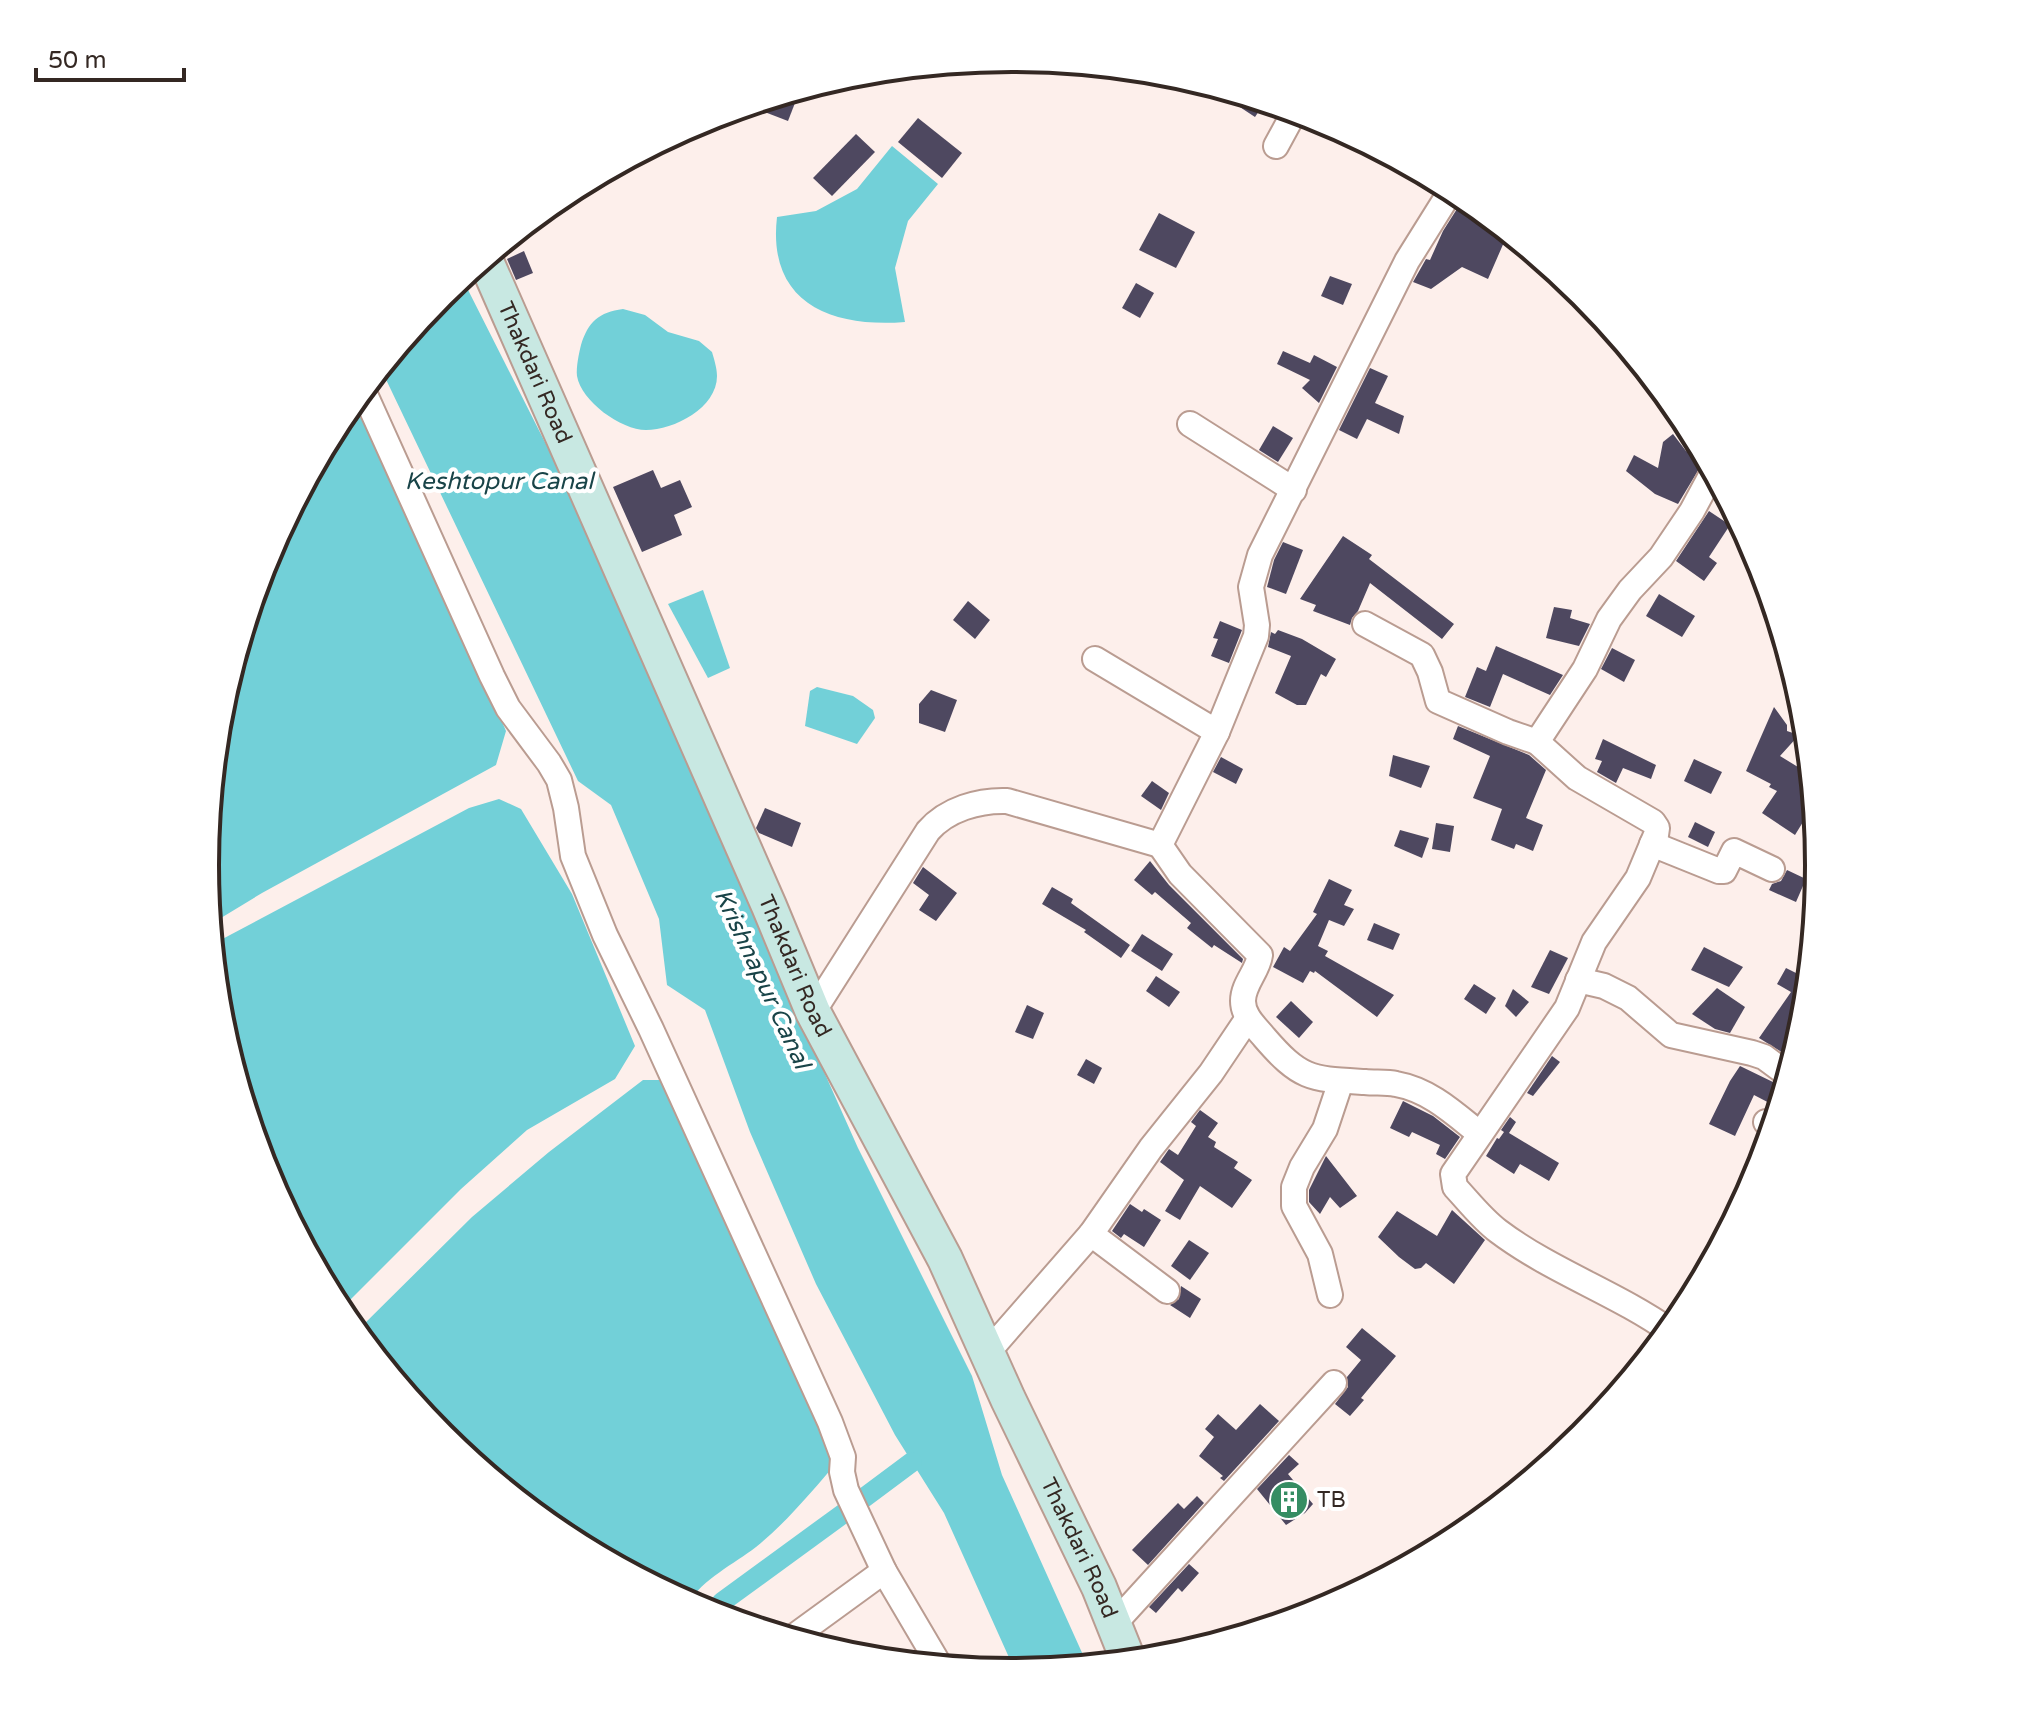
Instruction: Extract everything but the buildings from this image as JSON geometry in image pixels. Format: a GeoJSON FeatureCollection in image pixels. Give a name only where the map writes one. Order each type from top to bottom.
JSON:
{"type":"FeatureCollection","features":[{"type":"Feature","properties":{"kind":"street"},"geometry":{"type":"LineString","coordinates":[[1276,146],[1289,122]]}},
{"type":"Feature","properties":{"kind":"street"},"geometry":{"type":"LineString","coordinates":[[1160,845],[1217,732],[1256,636],[1252,579],[1264,547],[1407,261],[1445,201]]}},
{"type":"Feature","properties":{"kind":"street","name":"Thakdari Road"},"geometry":{"type":"LineString","coordinates":[[489,269],[813,1012],[945,1259],[1099,1587],[1125,1651]]}},
{"type":"Feature","properties":{"kind":"street"},"geometry":{"type":"LineString","coordinates":[[369,403],[508,708],[559,780],[573,856],[589,897],[830,1422],[843,1457],[846,1490],[884,1571],[933,1654]]}},
{"type":"Feature","properties":{"kind":"street"},"geometry":{"type":"LineString","coordinates":[[1190,424],[1294,490]]}},
{"type":"Feature","properties":{"kind":"street"},"geometry":{"type":"LineString","coordinates":[[1537,742],[1585,669],[1609,619],[1630,590],[1661,557],[1707,483]]}},
{"type":"Feature","properties":{"kind":"street"},"geometry":{"type":"LineString","coordinates":[[1365,624],[1422,655],[1438,701],[1537,742],[1577,778],[1653,822],[1657,828],[1638,878],[1594,942],[1567,1008],[1453,1174],[1455,1187],[1496,1230],[1660,1324]]}},
{"type":"Feature","properties":{"kind":"street"},"geometry":{"type":"LineString","coordinates":[[1095,659],[1217,732]]}},
{"type":"Feature","properties":{"kind":"street"},"geometry":{"type":"LineString","coordinates":[[813,1012],[928,831],[948,814],[990,801],[1007,801],[1160,845],[1180,874],[1260,955],[1243,1000],[1248,1018],[1283,1059],[1300,1073],[1320,1080],[1396,1083],[1433,1097],[1480,1134]]}},
{"type":"Feature","properties":{"kind":"street"},"geometry":{"type":"LineString","coordinates":[[1652,844],[1719,871],[1724,871],[1734,851],[1772,869]]}},
{"type":"Feature","properties":{"kind":"street"},"geometry":{"type":"LineString","coordinates":[[1578,980],[1604,986],[1628,998],[1671,1035],[1752,1053],[1780,1068]]}},
{"type":"Feature","properties":{"kind":"street"},"geometry":{"type":"LineString","coordinates":[[987,1353],[1091,1234],[1159,1137],[1211,1073],[1248,1018]]}},
{"type":"Feature","properties":{"kind":"street"},"geometry":{"type":"LineString","coordinates":[[1330,1295],[1320,1254],[1294,1206],[1294,1187],[1325,1129],[1341,1081]]}},
{"type":"Feature","properties":{"kind":"street"},"geometry":{"type":"LineString","coordinates":[[1091,1234],[1167,1291]]}},
{"type":"Feature","properties":{"kind":"street"},"geometry":{"type":"LineString","coordinates":[[1114,1624],[1334,1383]]}},
{"type":"Feature","properties":{"kind":"street"},"geometry":{"type":"LineString","coordinates":[[802,1631],[884,1571]]}},
{"type":"Feature","properties":{"kind":"water"},"geometry":{"type":"Polygon","coordinates":[[[892,146],[938,184],[908,221],[895,268],[905,322],[878,323],[829,314],[810,304],[794,290],[782,271],[777,246],[777,217],[816,211],[857,189],[892,146]]]}},
{"type":"Feature","properties":{"kind":"water","name":"Keshtopur Canal"},"geometry":{"type":"Polygon","coordinates":[[[467,289],[554,460],[640,655],[733,841],[780,973],[858,1148],[972,1376],[1002,1475],[1083,1655],[1010,1659],[944,1513],[895,1435],[816,1284],[750,1132],[705,1010],[667,985],[659,919],[611,805],[578,781],[386,379],[467,289]]]}},
{"type":"Feature","properties":{"kind":"water"},"geometry":{"type":"Polygon","coordinates":[[[623,309],[645,315],[668,332],[699,341],[712,352],[717,373],[715,388],[710,398],[692,415],[657,429],[636,429],[614,420],[586,395],[577,376],[584,337],[591,324],[601,316],[623,309]]]}},
{"type":"Feature","properties":{"kind":"water"},"geometry":{"type":"Polygon","coordinates":[[[366,407],[506,731],[496,765],[221,918],[221,814],[234,711],[261,610],[279,562],[325,469],[366,407]]]}},
{"type":"Feature","properties":{"kind":"water"},"geometry":{"type":"Polygon","coordinates":[[[703,590],[730,668],[708,678],[668,604],[703,590]]]}},
{"type":"Feature","properties":{"kind":"water"},"geometry":{"type":"Polygon","coordinates":[[[817,687],[853,696],[873,710],[875,718],[857,744],[805,726],[810,691],[817,687]]]}},
{"type":"Feature","properties":{"kind":"water"},"geometry":{"type":"Polygon","coordinates":[[[499,799],[521,809],[572,894],[635,1046],[615,1079],[527,1130],[461,1189],[350,1300],[301,1216],[261,1121],[234,1020],[223,939],[469,808],[499,799]]]}},
{"type":"Feature","properties":{"kind":"water"},"geometry":{"type":"Polygon","coordinates":[[[643,1080],[665,1080],[839,1460],[778,1527],[695,1593],[616,1553],[529,1495],[451,1427],[416,1389],[365,1323],[472,1217],[549,1152],[643,1080]]]}},
{"type":"Feature","properties":{"kind":"waterway"},"geometry":{"type":"LineString","coordinates":[[857,1503],[912,1462]]}},
{"type":"Feature","properties":{"kind":"waterway"},"geometry":{"type":"LineString","coordinates":[[721,1604],[844,1513]]}},
{"type":"Feature","properties":{"kind":"place","name":"TB"},"geometry":{"type":"Point","coordinates":[1289,1500]}},
{"type":"Feature","properties":{"kind":"water label","name":"Krishnapur Canal"},"geometry":{"type":"Point","coordinates":[762,979]}}]}
